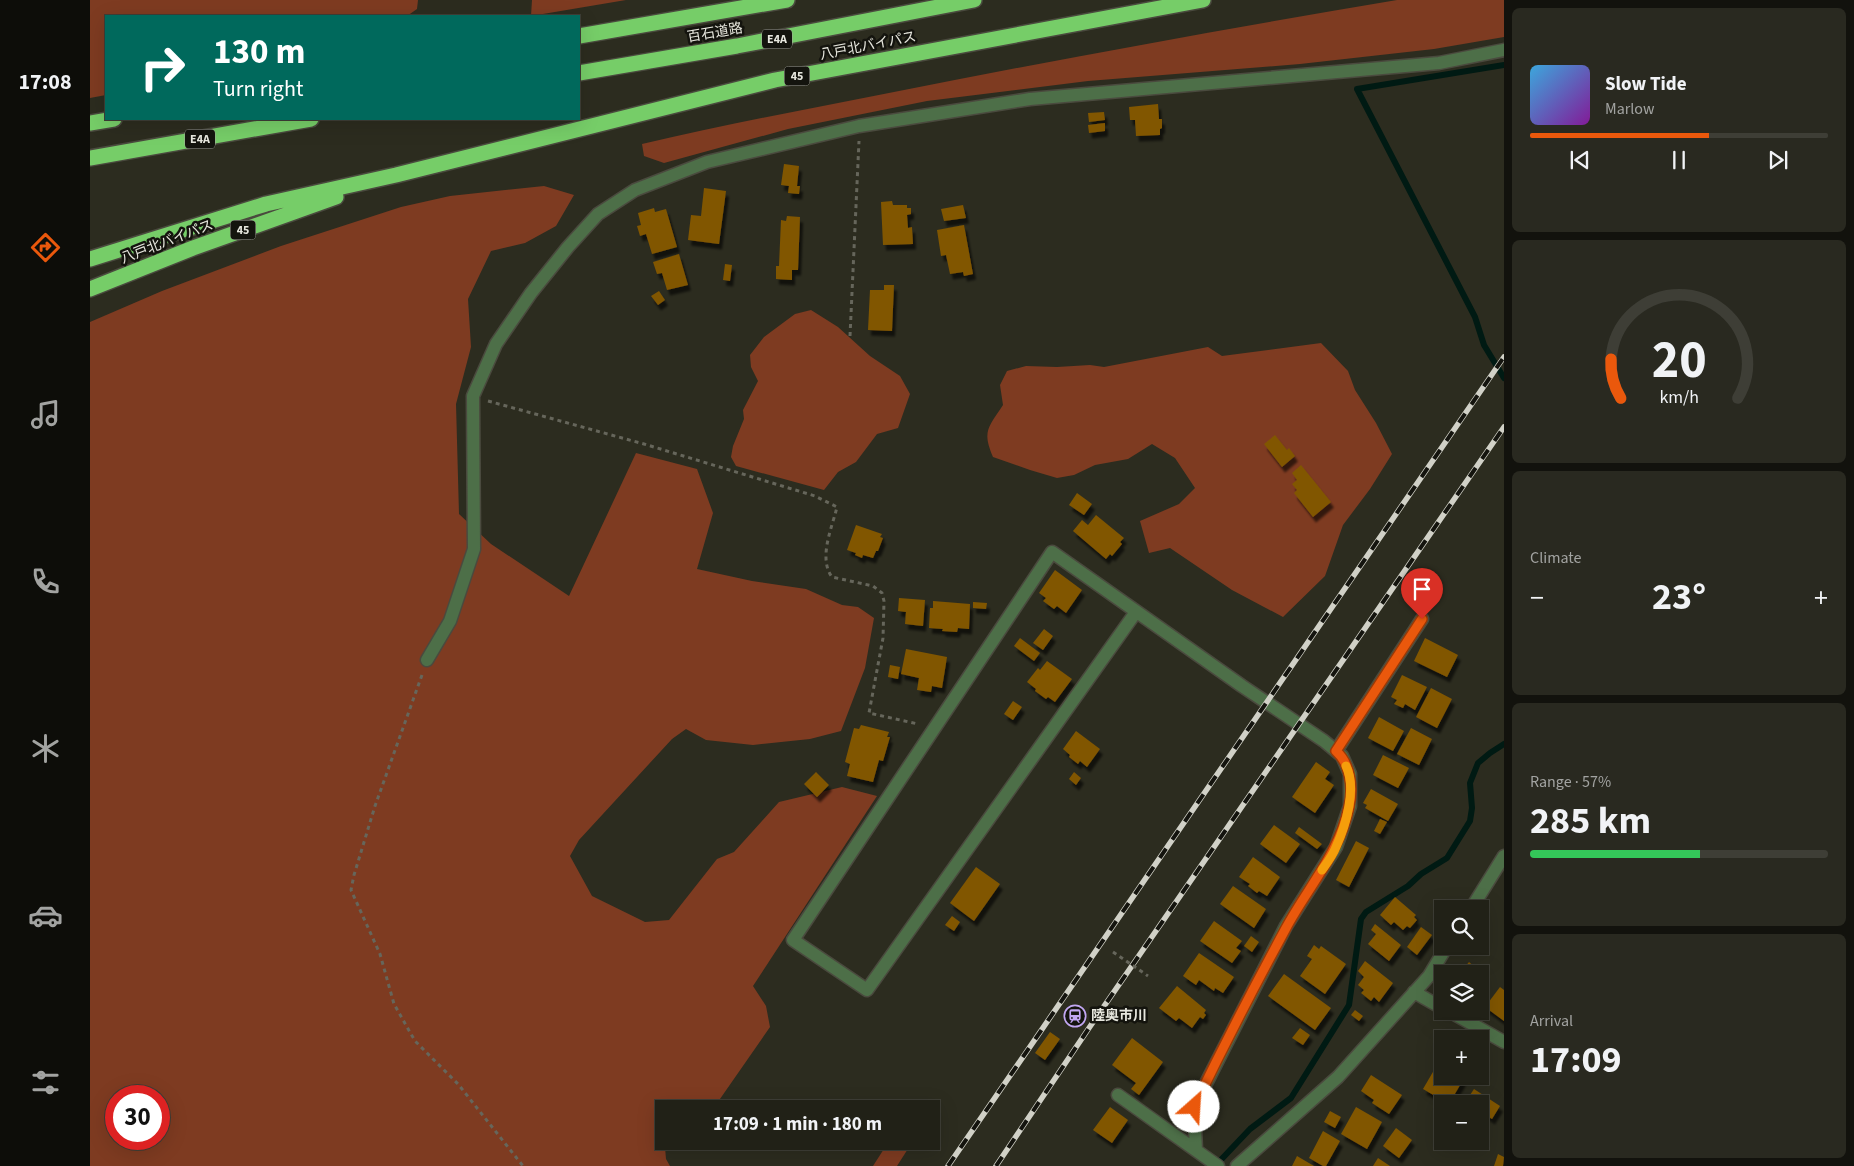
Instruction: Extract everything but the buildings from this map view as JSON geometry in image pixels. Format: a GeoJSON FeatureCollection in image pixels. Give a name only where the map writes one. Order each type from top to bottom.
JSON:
{"type":"FeatureCollection","features":[{"type":"Feature","properties":{"kind":"highway","name":"百石道路"},"geometry":{"type":"LineString","coordinates":[[580,36],[787,0]]}},
{"type":"Feature","properties":{"kind":"highway","name":"百石道路"},"geometry":{"type":"LineString","coordinates":[[580,73],[737,46],[974,0]]}},
{"type":"Feature","properties":{"kind":"highway","name":"八戸北バイパス"},"geometry":{"type":"LineString","coordinates":[[90,259],[266,204],[396,175],[775,80],[1203,0]]}},
{"type":"Feature","properties":{"kind":"highway"},"geometry":{"type":"LineString","coordinates":[[90,123],[108,120]]}},
{"type":"Feature","properties":{"kind":"highway","name":"E4A"},"geometry":{"type":"LineString","coordinates":[[90,158],[304,120]]}},
{"type":"Feature","properties":{"kind":"highway","name":"八戸北バイパス"},"geometry":{"type":"LineString","coordinates":[[90,289],[193,248],[396,175]]}},
{"type":"Feature","properties":{"kind":"street"},"geometry":{"type":"LineString","coordinates":[[428,660],[450,621],[474,549],[473,396],[496,344],[531,293],[568,247],[598,214],[635,190],[707,162],[859,126],[1030,99],[1439,63],[1504,50]]}},
{"type":"Feature","properties":{"kind":"street"},"geometry":{"type":"LineString","coordinates":[[1136,612],[867,990],[793,940],[1052,552],[1324,741],[1342,756],[1350,774],[1350,806],[1336,848],[1286,926],[1194,1107],[1196,1150]]}},
{"type":"Feature","properties":{"kind":"street"},"geometry":{"type":"LineString","coordinates":[[1336,751],[1422,619]]}},
{"type":"Feature","properties":{"kind":"street"},"geometry":{"type":"LineString","coordinates":[[1477,900],[1504,856]]}},
{"type":"Feature","properties":{"kind":"street"},"geometry":{"type":"LineString","coordinates":[[1237,1166],[1338,1076],[1429,976],[1442,955]]}},
{"type":"Feature","properties":{"kind":"street"},"geometry":{"type":"LineString","coordinates":[[1414,992],[1434,1003]]}},
{"type":"Feature","properties":{"kind":"street"},"geometry":{"type":"LineString","coordinates":[[1465,1020],[1504,1042]]}},
{"type":"Feature","properties":{"kind":"street"},"geometry":{"type":"LineString","coordinates":[[1118,1095],[1218,1166]]}},
{"type":"Feature","properties":{"kind":"path"},"geometry":{"type":"LineString","coordinates":[[850,336],[859,126]]}},
{"type":"Feature","properties":{"kind":"path"},"geometry":{"type":"LineString","coordinates":[[473,396],[644,444],[815,496],[837,507],[826,551],[826,569],[832,577],[873,586],[882,593],[884,601],[883,638],[869,713],[915,723],[932,732]]}},
{"type":"Feature","properties":{"kind":"path"},"geometry":{"type":"LineString","coordinates":[[428,660],[375,806],[351,890],[380,954],[394,1004],[416,1041],[458,1084],[523,1166]]}},
{"type":"Feature","properties":{"kind":"path"},"geometry":{"type":"LineString","coordinates":[[1114,952],[1148,976]]}},
{"type":"Feature","properties":{"kind":"shaded area"},"geometry":{"type":"Polygon","coordinates":[[[90,0],[418,0],[417,9],[408,15],[105,15],[105,95],[90,98],[90,0]]]}},
{"type":"Feature","properties":{"kind":"shaded area"},"geometry":{"type":"Polygon","coordinates":[[[532,0],[626,0],[537,15],[531,15],[532,0]]]}},
{"type":"Feature","properties":{"kind":"shaded area"},"geometry":{"type":"Polygon","coordinates":[[[1397,0],[1504,0],[1504,37],[1434,49],[1300,64],[1088,81],[927,101],[788,129],[664,163],[644,156],[642,144],[738,123],[1086,55],[1397,0]]]}},
{"type":"Feature","properties":{"kind":"shaded area"},"geometry":{"type":"Polygon","coordinates":[[[544,186],[574,195],[556,226],[525,243],[491,251],[468,299],[471,347],[456,404],[459,514],[491,544],[569,596],[636,453],[697,469],[713,513],[697,569],[752,581],[806,589],[842,605],[858,607],[874,618],[865,668],[841,731],[810,739],[753,745],[706,740],[686,729],[672,739],[579,840],[570,856],[592,896],[645,922],[669,920],[717,859],[734,852],[779,802],[842,787],[877,796],[753,986],[766,1006],[770,1027],[719,1100],[655,1100],[655,1150],[665,1150],[666,1159],[670,1166],[90,1166],[90,322],[162,291],[281,246],[401,207],[450,196],[544,186]]]}},
{"type":"Feature","properties":{"kind":"shaded area"},"geometry":{"type":"Polygon","coordinates":[[[811,310],[838,327],[870,356],[900,376],[910,394],[898,428],[877,434],[856,462],[838,472],[824,490],[736,466],[731,457],[733,446],[744,419],[743,410],[758,381],[751,367],[750,355],[764,337],[795,314],[811,310]]]}},
{"type":"Feature","properties":{"kind":"shaded area"},"geometry":{"type":"Polygon","coordinates":[[[1321,343],[1348,371],[1355,390],[1376,423],[1392,454],[1370,489],[1343,525],[1325,576],[1283,617],[1232,590],[1170,548],[1149,553],[1140,521],[1179,504],[1195,488],[1175,458],[1152,444],[1128,459],[1095,465],[1074,475],[1057,478],[993,457],[990,448],[987,435],[988,430],[1003,405],[1000,385],[1007,371],[1026,366],[1090,365],[1104,367],[1208,347],[1222,356],[1321,343]]]}},
{"type":"Feature","properties":{"kind":"shaded area"},"geometry":{"type":"Polygon","coordinates":[[[883,1150],[907,1150],[897,1166],[873,1166],[883,1150]]]}},
{"type":"Feature","properties":{"kind":"waterway"},"geometry":{"type":"LineString","coordinates":[[1504,65],[1357,89],[1475,317],[1484,345],[1504,378]]}},
{"type":"Feature","properties":{"kind":"waterway"},"geometry":{"type":"LineString","coordinates":[[1216,1165],[1250,1129],[1291,1098],[1349,1005],[1361,919],[1366,912],[1408,886],[1421,874],[1447,858],[1470,821],[1472,808],[1470,783],[1478,763],[1504,744]]}},
{"type":"Feature","properties":{"kind":"railway"},"geometry":{"type":"LineString","coordinates":[[948,1166],[1504,357]]}},
{"type":"Feature","properties":{"kind":"railway"},"geometry":{"type":"LineString","coordinates":[[996,1166],[1089,1028],[1504,427]]}},
{"type":"Feature","properties":{"kind":"slow traffic"},"geometry":{"type":"LineString","coordinates":[[1322,870],[1336,848],[1350,806],[1350,774],[1346,766]]}},
{"type":"Feature","properties":{"kind":"place","name":"陸奥市川"},"geometry":{"type":"Point","coordinates":[1075,1016]}},
{"type":"Feature","properties":{"kind":"route"},"geometry":{"type":"LineString","coordinates":[[1194,1107],[1286,926],[1336,848],[1350,806],[1350,774],[1342,756],[1336,751],[1422,619]]}}]}
